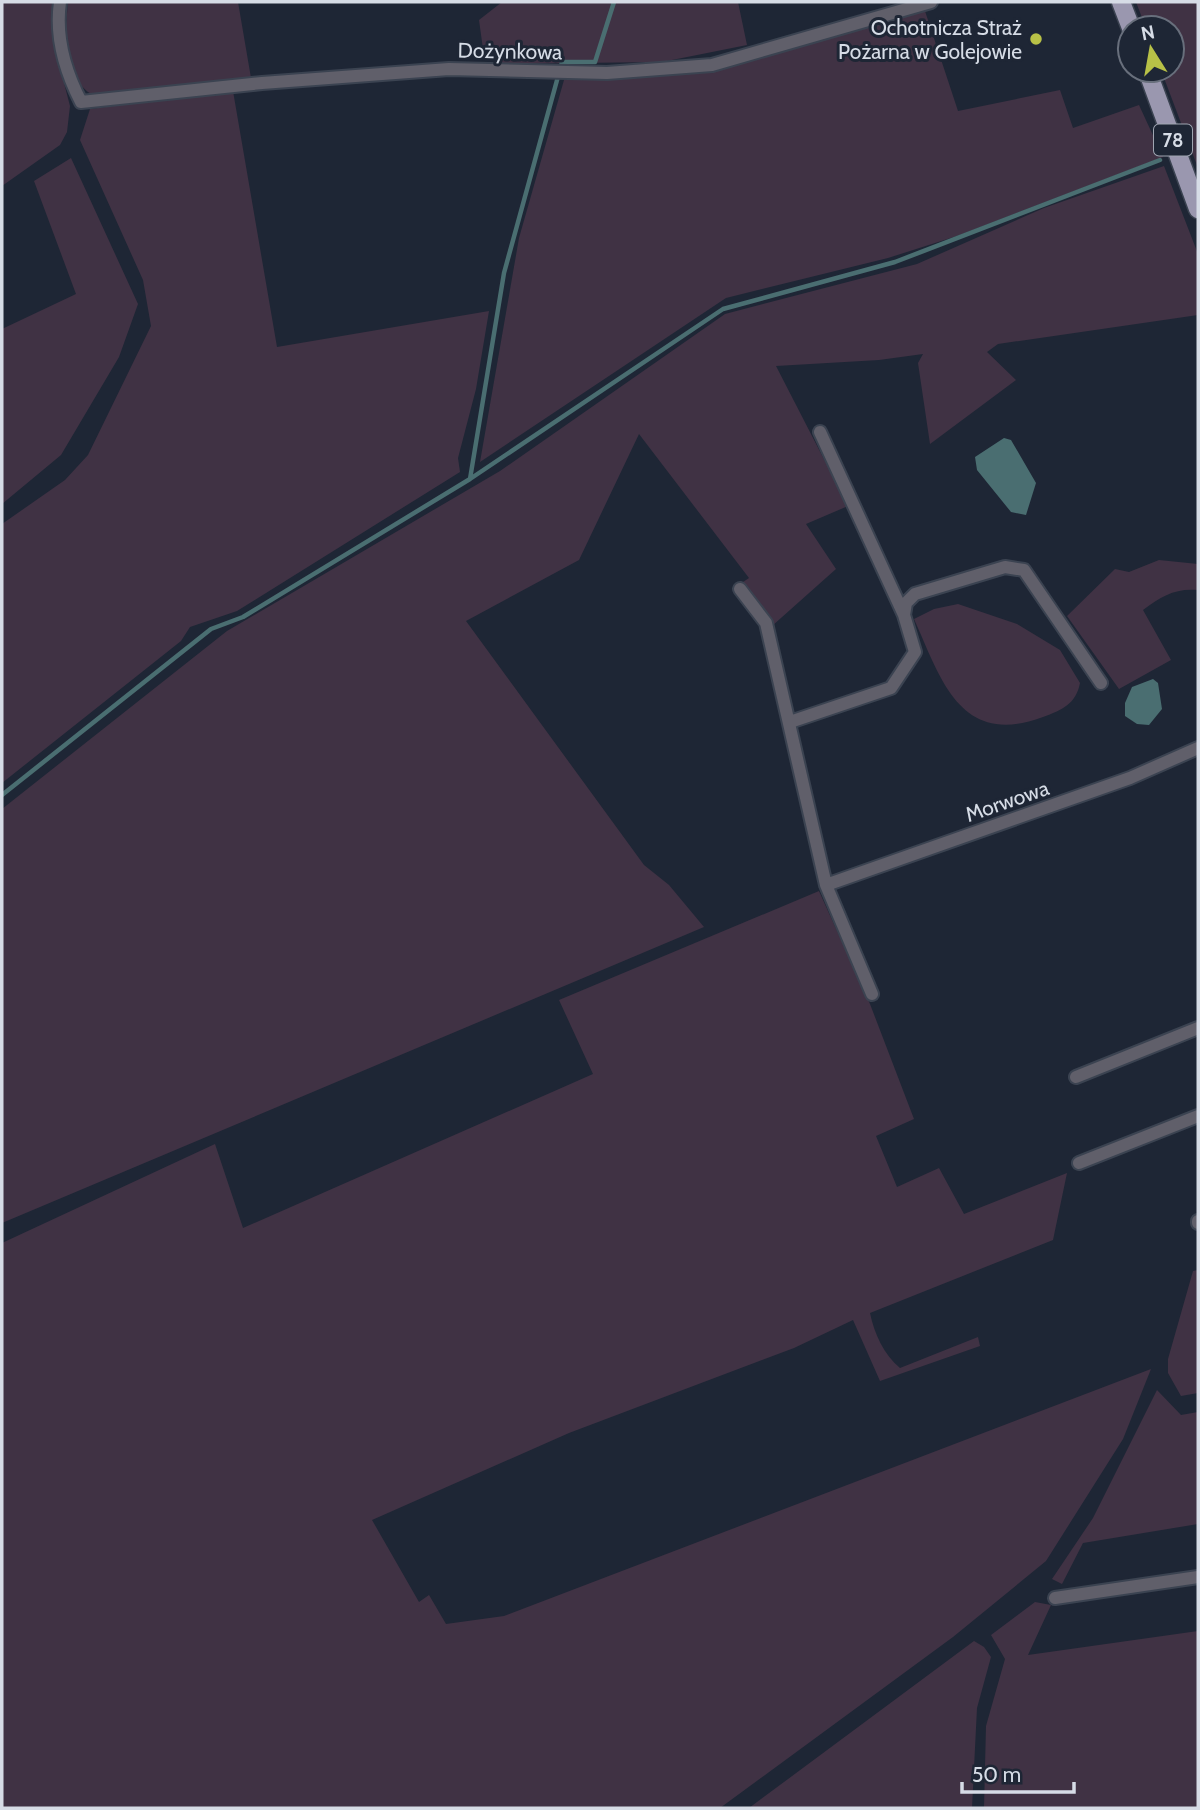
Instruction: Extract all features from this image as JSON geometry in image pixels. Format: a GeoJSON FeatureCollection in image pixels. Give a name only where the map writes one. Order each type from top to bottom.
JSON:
{"type":"FeatureCollection","features":[{"type":"Feature","properties":{"kind":"main road","name":"78"},"geometry":{"type":"LineString","coordinates":[[1152,84],[1198,209]]}},
{"type":"Feature","properties":{"kind":"street","name":"Dożynkowa"},"geometry":{"type":"LineString","coordinates":[[60,2],[58,14],[64,66],[81,102],[248,84],[449,69],[660,71],[712,65],[931,2]]}},
{"type":"Feature","properties":{"kind":"street"},"geometry":{"type":"LineString","coordinates":[[790,722],[891,688],[915,652],[904,615],[820,432]]}},
{"type":"Feature","properties":{"kind":"street"},"geometry":{"type":"LineString","coordinates":[[904,615],[906,603],[915,594],[1013,566],[1024,570],[1101,683]]}},
{"type":"Feature","properties":{"kind":"street"},"geometry":{"type":"LineString","coordinates":[[740,589],[766,624],[826,885],[872,994]]}},
{"type":"Feature","properties":{"kind":"street","name":"Morwowa"},"geometry":{"type":"LineString","coordinates":[[826,885],[1130,778],[1198,748]]}},
{"type":"Feature","properties":{"kind":"street"},"geometry":{"type":"LineString","coordinates":[[1076,1077],[1198,1028]]}},
{"type":"Feature","properties":{"kind":"street"},"geometry":{"type":"LineString","coordinates":[[1079,1163],[1198,1116]]}},
{"type":"Feature","properties":{"kind":"street"},"geometry":{"type":"LineString","coordinates":[[1055,1598],[1198,1577]]}},
{"type":"Feature","properties":{"kind":"shaded area"},"geometry":{"type":"Polygon","coordinates":[[[2,2],[56,2],[55,48],[70,106],[67,132],[60,145],[2,186],[2,2]]]}},
{"type":"Feature","properties":{"kind":"shaded area"},"geometry":{"type":"Polygon","coordinates":[[[68,2],[238,2],[251,78],[91,94],[75,76],[71,65],[66,26],[68,2]]]}},
{"type":"Feature","properties":{"kind":"shaded area"},"geometry":{"type":"Polygon","coordinates":[[[502,2],[738,2],[747,45],[662,62],[497,64],[483,49],[479,20],[502,2]]]}},
{"type":"Feature","properties":{"kind":"shaded area"},"geometry":{"type":"Polygon","coordinates":[[[1136,2],[1198,2],[1198,168],[1166,84],[1186,84],[1186,14],[1141,14],[1136,2]]]}},
{"type":"Feature","properties":{"kind":"shaded area"},"geometry":{"type":"Polygon","coordinates":[[[924,8],[958,111],[1060,90],[1073,128],[1139,105],[1163,157],[957,236],[888,258],[726,298],[480,462],[519,238],[564,80],[706,72],[924,8]]]}},
{"type":"Feature","properties":{"kind":"shaded area"},"geometry":{"type":"Polygon","coordinates":[[[233,91],[277,347],[489,311],[476,389],[458,458],[460,472],[237,611],[190,627],[181,641],[2,783],[2,524],[65,480],[88,455],[151,326],[143,280],[80,140],[90,109],[233,91]]]}},
{"type":"Feature","properties":{"kind":"shaded area"},"geometry":{"type":"Polygon","coordinates":[[[71,158],[138,304],[119,357],[61,455],[2,504],[2,329],[76,294],[34,181],[71,158]]]}},
{"type":"Feature","properties":{"kind":"shaded area"},"geometry":{"type":"Polygon","coordinates":[[[1164,166],[1198,254],[1198,315],[998,344],[987,352],[1016,380],[930,444],[918,363],[923,354],[879,360],[776,366],[848,506],[806,524],[836,569],[772,626],[743,582],[749,578],[639,434],[579,560],[466,621],[644,865],[669,885],[704,927],[2,1223],[2,809],[227,631],[500,471],[725,314],[917,264],[1044,208],[1164,166]]]}},
{"type":"Feature","properties":{"kind":"shaded area"},"geometry":{"type":"Polygon","coordinates":[[[1004,438],[1011,440],[1036,483],[1026,515],[1011,512],[977,470],[975,457],[1004,438]]]}},
{"type":"Feature","properties":{"kind":"shaded area"},"geometry":{"type":"Polygon","coordinates":[[[1159,560],[1198,564],[1198,590],[1182,590],[1169,594],[1143,610],[1171,660],[1119,689],[1067,616],[1115,569],[1129,572],[1159,560]]]}},
{"type":"Feature","properties":{"kind":"shaded area"},"geometry":{"type":"Polygon","coordinates":[[[958,604],[1017,624],[1060,650],[1080,683],[1072,701],[1062,709],[1043,717],[1015,724],[992,723],[973,715],[945,685],[914,619],[934,609],[958,604]]]}},
{"type":"Feature","properties":{"kind":"shaded area"},"geometry":{"type":"Polygon","coordinates":[[[1153,679],[1158,683],[1162,709],[1149,725],[1137,724],[1125,716],[1125,703],[1132,687],[1153,679]]]}},
{"type":"Feature","properties":{"kind":"shaded area"},"geometry":{"type":"Polygon","coordinates":[[[819,891],[870,1004],[914,1119],[876,1136],[897,1187],[939,1168],[964,1214],[1067,1173],[1053,1240],[870,1313],[880,1343],[900,1368],[978,1337],[980,1346],[880,1381],[853,1320],[794,1348],[569,1433],[372,1520],[419,1602],[429,1595],[446,1624],[504,1616],[1151,1369],[1123,1439],[1046,1561],[953,1637],[720,1808],[2,1808],[2,1243],[215,1144],[243,1228],[593,1074],[559,1000],[819,891]]]}},
{"type":"Feature","properties":{"kind":"shaded area"},"geometry":{"type":"Polygon","coordinates":[[[1198,1270],[1198,1393],[1181,1396],[1168,1373],[1168,1359],[1193,1271],[1198,1270]]]}},
{"type":"Feature","properties":{"kind":"shaded area"},"geometry":{"type":"Polygon","coordinates":[[[1157,1390],[1181,1415],[1198,1412],[1198,1524],[1083,1543],[1062,1584],[1052,1579],[1093,1518],[1157,1390]]]}},
{"type":"Feature","properties":{"kind":"shaded area"},"geometry":{"type":"Polygon","coordinates":[[[1035,1602],[1051,1605],[1028,1655],[1198,1631],[1198,1808],[984,1808],[986,1726],[1005,1659],[991,1635],[1035,1602]]]}},
{"type":"Feature","properties":{"kind":"shaded area"},"geometry":{"type":"Polygon","coordinates":[[[974,1641],[984,1647],[991,1657],[977,1708],[972,1808],[749,1808],[974,1641]]]}},
{"type":"Feature","properties":{"kind":"waterway"},"geometry":{"type":"LineString","coordinates":[[470,479],[504,273],[562,62],[595,62],[614,2]]}},
{"type":"Feature","properties":{"kind":"waterway"},"geometry":{"type":"LineString","coordinates":[[2,795],[211,629],[243,617],[470,479],[723,309],[895,262],[1160,160]]}},
{"type":"Feature","properties":{"kind":"place","name":"Ochotnicza Straż Pożarna w Golejowie"},"geometry":{"type":"Point","coordinates":[1036,39]}}]}
